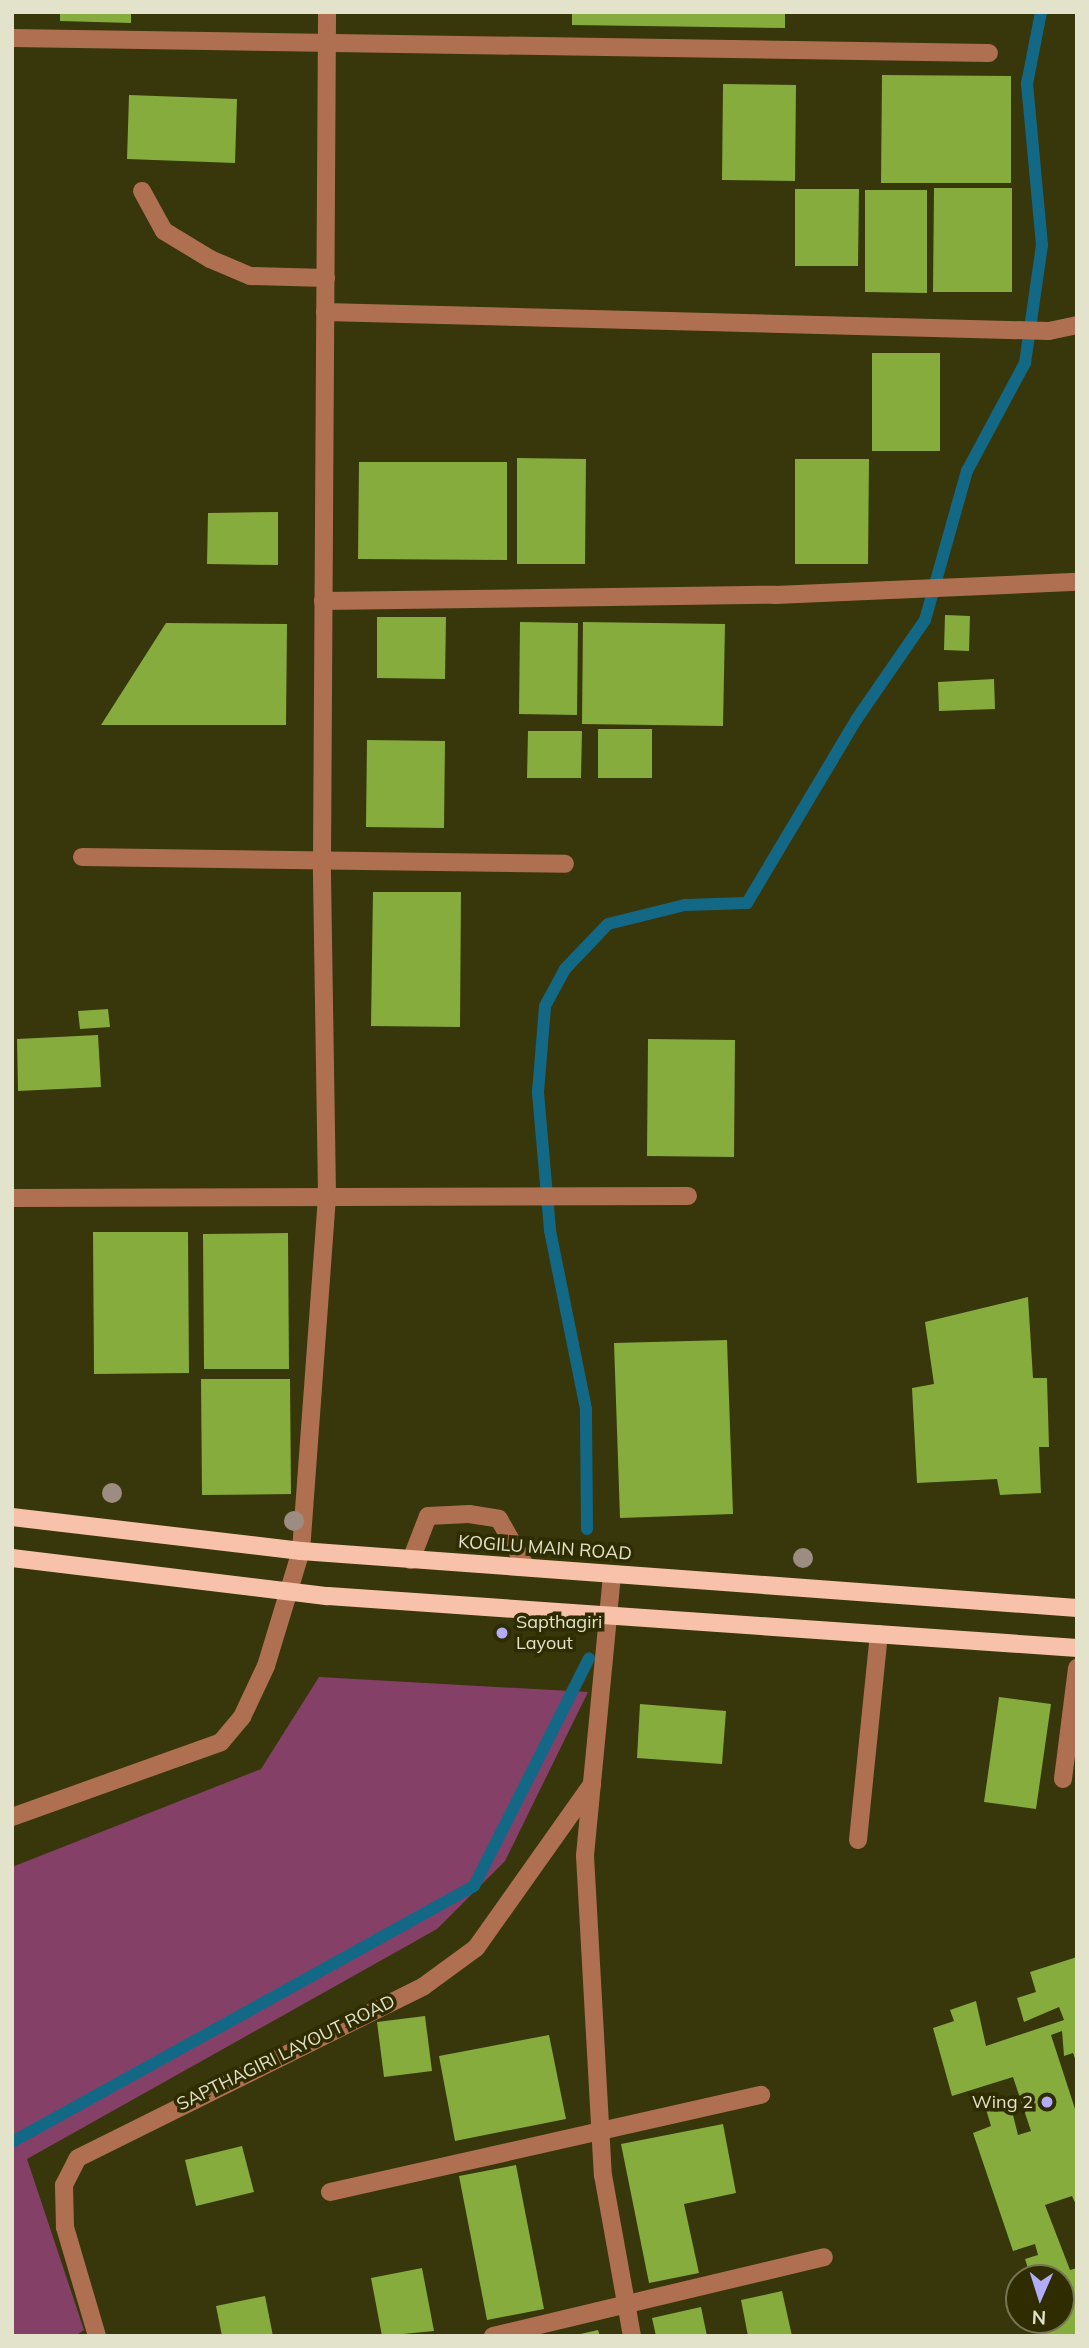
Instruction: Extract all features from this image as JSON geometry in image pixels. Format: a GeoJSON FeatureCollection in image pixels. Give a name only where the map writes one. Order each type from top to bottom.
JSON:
{"type":"FeatureCollection","features":[{"type":"Feature","properties":{"kind":"main road","name":"KOGILU MAIN ROAD"},"geometry":{"type":"LineString","coordinates":[[12,1517],[301,1551],[1077,1608]]}},
{"type":"Feature","properties":{"kind":"main road"},"geometry":{"type":"LineString","coordinates":[[12,1558],[284,1590],[1077,1648]]}},
{"type":"Feature","properties":{"kind":"street"},"geometry":{"type":"LineString","coordinates":[[12,1817],[221,1742],[242,1717],[266,1666],[284,1590],[301,1551],[327,1194],[322,861],[327,12]]}},
{"type":"Feature","properties":{"kind":"street"},"geometry":{"type":"LineString","coordinates":[[12,38],[989,53]]}},
{"type":"Feature","properties":{"kind":"street"},"geometry":{"type":"LineString","coordinates":[[142,191],[164,231],[210,258],[250,276],[326,278]]}},
{"type":"Feature","properties":{"kind":"street"},"geometry":{"type":"LineString","coordinates":[[325,312],[1049,331],[1077,325]]}},
{"type":"Feature","properties":{"kind":"street"},"geometry":{"type":"LineString","coordinates":[[323,601],[914,590],[1077,582]]}},
{"type":"Feature","properties":{"kind":"street"},"geometry":{"type":"LineString","coordinates":[[82,857],[565,864]]}},
{"type":"Feature","properties":{"kind":"street"},"geometry":{"type":"LineString","coordinates":[[12,1198],[327,1194],[688,1196]]}},
{"type":"Feature","properties":{"kind":"street"},"geometry":{"type":"LineString","coordinates":[[411,1560],[432,1512],[469,1514],[499,1519],[526,1567]]}},
{"type":"Feature","properties":{"kind":"street","name":"SAPTHAGIRI LAYOUT ROAD"},"geometry":{"type":"LineString","coordinates":[[612,1575],[585,1856],[600,2135],[632,2336]]}},
{"type":"Feature","properties":{"kind":"street"},"geometry":{"type":"LineString","coordinates":[[858,1840],[879,1634]]}},
{"type":"Feature","properties":{"kind":"street"},"geometry":{"type":"LineString","coordinates":[[1063,1779],[1077,1668]]}},
{"type":"Feature","properties":{"kind":"street","name":"SAPTHAGIRI LAYOUT ROAD"},"geometry":{"type":"LineString","coordinates":[[97,2336],[65,2227],[64,2185],[78,2158],[444,1970],[476,1948],[592,1784]]}},
{"type":"Feature","properties":{"kind":"street"},"geometry":{"type":"LineString","coordinates":[[330,2192],[600,2135],[761,2095]]}},
{"type":"Feature","properties":{"kind":"street"},"geometry":{"type":"LineString","coordinates":[[493,2336],[824,2257]]}},
{"type":"Feature","properties":{"kind":"shaded area"},"geometry":{"type":"Polygon","coordinates":[[[319,1677],[588,1692],[505,1861],[437,1929],[27,2159],[84,2330],[75,2336],[12,2336],[12,1867],[261,1769],[319,1677]]]}},
{"type":"Feature","properties":{"kind":"building"},"geometry":{"type":"Polygon","coordinates":[[[60,12],[131,12],[131,23],[60,21],[60,12]]]}},
{"type":"Feature","properties":{"kind":"building"},"geometry":{"type":"Polygon","coordinates":[[[572,12],[785,12],[785,28],[572,25],[572,12]]]}},
{"type":"Feature","properties":{"kind":"building"},"geometry":{"type":"Polygon","coordinates":[[[882,75],[1011,76],[1011,183],[881,183],[882,75]]]}},
{"type":"Feature","properties":{"kind":"building"},"geometry":{"type":"Polygon","coordinates":[[[723,84],[796,85],[795,181],[722,180],[723,84]]]}},
{"type":"Feature","properties":{"kind":"building"},"geometry":{"type":"Polygon","coordinates":[[[129,95],[237,99],[235,163],[127,159],[129,95]]]}},
{"type":"Feature","properties":{"kind":"building"},"geometry":{"type":"Polygon","coordinates":[[[934,188],[1012,188],[1012,292],[933,292],[934,188]]]}},
{"type":"Feature","properties":{"kind":"building"},"geometry":{"type":"Polygon","coordinates":[[[795,189],[859,189],[858,266],[795,266],[795,189]]]}},
{"type":"Feature","properties":{"kind":"building"},"geometry":{"type":"Polygon","coordinates":[[[865,190],[927,190],[927,293],[865,292],[865,190]]]}},
{"type":"Feature","properties":{"kind":"building"},"geometry":{"type":"Polygon","coordinates":[[[872,353],[940,353],[940,451],[872,451],[872,353]]]}},
{"type":"Feature","properties":{"kind":"building"},"geometry":{"type":"Polygon","coordinates":[[[517,458],[586,459],[585,564],[517,564],[517,458]]]}},
{"type":"Feature","properties":{"kind":"building"},"geometry":{"type":"Polygon","coordinates":[[[795,459],[869,459],[868,564],[795,564],[795,459]]]}},
{"type":"Feature","properties":{"kind":"building"},"geometry":{"type":"Polygon","coordinates":[[[359,462],[507,462],[507,560],[358,559],[359,462]]]}},
{"type":"Feature","properties":{"kind":"building"},"geometry":{"type":"Polygon","coordinates":[[[278,512],[278,565],[207,564],[208,513],[278,512]]]}},
{"type":"Feature","properties":{"kind":"building"},"geometry":{"type":"Polygon","coordinates":[[[945,615],[970,616],[969,651],[944,650],[945,615]]]}},
{"type":"Feature","properties":{"kind":"building"},"geometry":{"type":"Polygon","coordinates":[[[377,617],[446,617],[445,679],[377,678],[377,617]]]}},
{"type":"Feature","properties":{"kind":"building"},"geometry":{"type":"Polygon","coordinates":[[[520,622],[578,623],[577,715],[519,714],[520,622]]]}},
{"type":"Feature","properties":{"kind":"building"},"geometry":{"type":"Polygon","coordinates":[[[583,622],[725,624],[723,726],[582,724],[583,622]]]}},
{"type":"Feature","properties":{"kind":"building"},"geometry":{"type":"Polygon","coordinates":[[[166,623],[287,624],[286,725],[101,725],[166,623]]]}},
{"type":"Feature","properties":{"kind":"building"},"geometry":{"type":"Polygon","coordinates":[[[994,679],[995,709],[939,711],[938,682],[994,679]]]}},
{"type":"Feature","properties":{"kind":"building"},"geometry":{"type":"Polygon","coordinates":[[[598,729],[652,729],[652,778],[598,778],[598,729]]]}},
{"type":"Feature","properties":{"kind":"building"},"geometry":{"type":"Polygon","coordinates":[[[528,731],[582,731],[581,778],[527,778],[528,731]]]}},
{"type":"Feature","properties":{"kind":"building"},"geometry":{"type":"Polygon","coordinates":[[[367,740],[445,741],[444,828],[366,827],[367,740]]]}},
{"type":"Feature","properties":{"kind":"building"},"geometry":{"type":"Polygon","coordinates":[[[373,892],[461,892],[460,1027],[371,1026],[373,892]]]}},
{"type":"Feature","properties":{"kind":"building"},"geometry":{"type":"Polygon","coordinates":[[[108,1009],[110,1027],[80,1029],[78,1011],[108,1009]]]}},
{"type":"Feature","properties":{"kind":"building"},"geometry":{"type":"Polygon","coordinates":[[[98,1035],[101,1087],[18,1091],[17,1039],[98,1035]]]}},
{"type":"Feature","properties":{"kind":"building"},"geometry":{"type":"Polygon","coordinates":[[[648,1039],[735,1040],[734,1157],[647,1156],[648,1039]]]}},
{"type":"Feature","properties":{"kind":"building"},"geometry":{"type":"Polygon","coordinates":[[[93,1232],[188,1232],[189,1373],[94,1374],[93,1232]]]}},
{"type":"Feature","properties":{"kind":"building"},"geometry":{"type":"Polygon","coordinates":[[[288,1233],[289,1369],[204,1369],[203,1234],[288,1233]]]}},
{"type":"Feature","properties":{"kind":"building"},"geometry":{"type":"Polygon","coordinates":[[[1028,1297],[1033,1378],[1047,1378],[1049,1447],[1039,1447],[1041,1493],[1000,1495],[997,1479],[917,1483],[912,1388],[934,1384],[925,1322],[1028,1297]]]}},
{"type":"Feature","properties":{"kind":"building"},"geometry":{"type":"Polygon","coordinates":[[[727,1340],[733,1514],[620,1518],[614,1343],[727,1340]]]}},
{"type":"Feature","properties":{"kind":"building"},"geometry":{"type":"Polygon","coordinates":[[[201,1379],[290,1379],[291,1494],[202,1495],[201,1379]]]}},
{"type":"Feature","properties":{"kind":"building"},"geometry":{"type":"Polygon","coordinates":[[[999,1697],[1051,1704],[1036,1809],[984,1802],[999,1697]]]}},
{"type":"Feature","properties":{"kind":"building"},"geometry":{"type":"Polygon","coordinates":[[[640,1704],[726,1711],[722,1764],[637,1758],[640,1704]]]}},
{"type":"Feature","properties":{"kind":"building","name":"Wing 2"},"geometry":{"type":"Polygon","coordinates":[[[1077,1957],[1077,2064],[1073,2053],[1064,2056],[1062,2031],[1051,2035],[1077,2115],[1077,2207],[1072,2196],[1045,2205],[1068,2264],[1027,2264],[1025,2259],[1038,2255],[1035,2244],[1013,2251],[973,2133],[991,2126],[985,2106],[1009,2099],[1018,2135],[1031,2131],[1013,2077],[952,2096],[933,2028],[954,2021],[950,2010],[976,2001],[986,2046],[1064,2020],[1059,2007],[1024,2022],[1017,1998],[1036,1992],[1030,1972],[1077,1957]]]}},
{"type":"Feature","properties":{"kind":"building"},"geometry":{"type":"Polygon","coordinates":[[[425,2016],[432,2071],[384,2077],[377,2022],[425,2016]]]}},
{"type":"Feature","properties":{"kind":"building"},"geometry":{"type":"Polygon","coordinates":[[[549,2035],[566,2119],[455,2141],[439,2056],[549,2035]]]}},
{"type":"Feature","properties":{"kind":"building"},"geometry":{"type":"Polygon","coordinates":[[[723,2124],[736,2193],[684,2204],[699,2273],[649,2283],[621,2144],[723,2124]]]}},
{"type":"Feature","properties":{"kind":"building"},"geometry":{"type":"Polygon","coordinates":[[[242,2146],[254,2192],[196,2206],[185,2160],[242,2146]]]}},
{"type":"Feature","properties":{"kind":"building"},"geometry":{"type":"Polygon","coordinates":[[[516,2165],[544,2309],[487,2320],[459,2176],[516,2165]]]}},
{"type":"Feature","properties":{"kind":"building"},"geometry":{"type":"Polygon","coordinates":[[[422,2268],[434,2331],[382,2336],[371,2278],[422,2268]]]}},
{"type":"Feature","properties":{"kind":"building","name":"Wing 2"},"geometry":{"type":"Polygon","coordinates":[[[1077,2268],[1077,2336],[1039,2336],[1075,2334],[1077,2268]]]}},
{"type":"Feature","properties":{"kind":"building"},"geometry":{"type":"Polygon","coordinates":[[[782,2291],[792,2336],[748,2336],[741,2300],[782,2291]]]}},
{"type":"Feature","properties":{"kind":"building"},"geometry":{"type":"Polygon","coordinates":[[[265,2296],[273,2336],[222,2336],[216,2306],[265,2296]]]}},
{"type":"Feature","properties":{"kind":"building"},"geometry":{"type":"Polygon","coordinates":[[[701,2307],[707,2336],[656,2336],[652,2318],[701,2307]]]}},
{"type":"Feature","properties":{"kind":"building"},"geometry":{"type":"Polygon","coordinates":[[[598,2330],[600,2336],[576,2336],[576,2335],[598,2330]]]}},
{"type":"Feature","properties":{"kind":"waterway"},"geometry":{"type":"LineString","coordinates":[[587,1529],[586,1409],[550,1230],[538,1092],[545,1006],[565,969],[608,924],[685,905],[747,903],[856,720],[925,620],[967,471],[1025,363],[1042,245],[1027,84],[1041,12]]}},
{"type":"Feature","properties":{"kind":"waterway"},"geometry":{"type":"LineString","coordinates":[[12,2142],[474,1886],[589,1658]]}},
{"type":"Feature","properties":{"kind":"place","name":"Sapthagiri Layout"},"geometry":{"type":"Point","coordinates":[502,1633]}},
{"type":"Feature","properties":{"kind":"place","name":"Wing 2"},"geometry":{"type":"Point","coordinates":[1047,2102]}}]}
